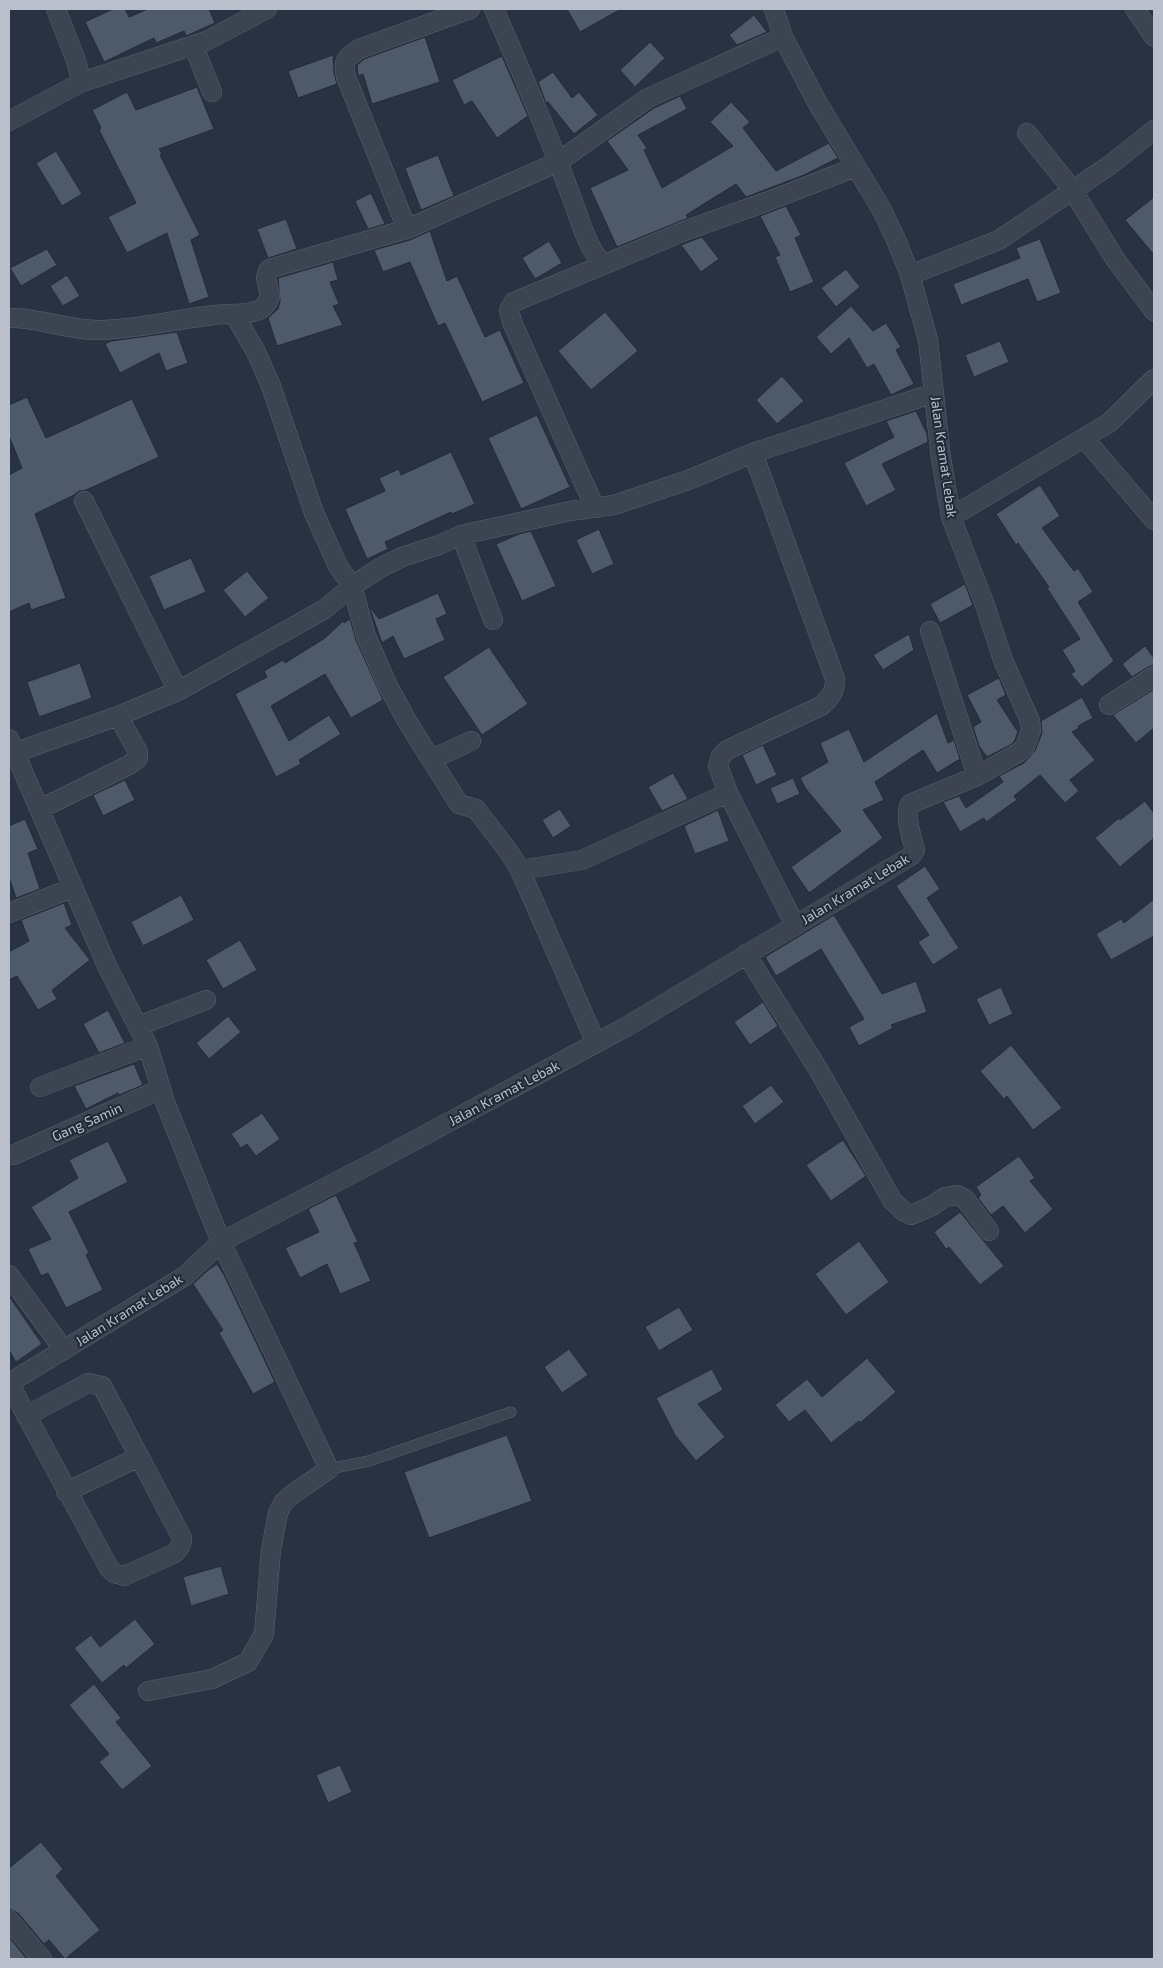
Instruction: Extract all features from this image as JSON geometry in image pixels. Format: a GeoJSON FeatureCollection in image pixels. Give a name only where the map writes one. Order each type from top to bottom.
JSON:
{"type":"FeatureCollection","features":[{"type":"Feature","properties":{"kind":"street"},"geometry":{"type":"LineString","coordinates":[[56,9],[82,82]]}},
{"type":"Feature","properties":{"kind":"street"},"geometry":{"type":"LineString","coordinates":[[9,121],[82,82],[214,37],[267,9]]}},
{"type":"Feature","properties":{"kind":"street"},"geometry":{"type":"LineString","coordinates":[[407,229],[346,77],[344,67],[347,57],[359,50],[470,9]]}},
{"type":"Feature","properties":{"kind":"street"},"geometry":{"type":"LineString","coordinates":[[494,9],[536,106],[596,257],[605,264]]}},
{"type":"Feature","properties":{"kind":"street","name":"Jalan Kramat Lebak"},"geometry":{"type":"LineString","coordinates":[[9,1383],[185,1276],[221,1242],[596,1044],[914,853],[907,814],[907,808],[910,804],[977,776],[1018,753],[1025,747],[1030,730],[1030,721],[1004,660],[951,517],[941,458],[928,340],[910,275],[886,218],[817,102],[783,37],[774,9]]}},
{"type":"Feature","properties":{"kind":"street"},"geometry":{"type":"LineString","coordinates":[[1134,9],[1154,37]]}},
{"type":"Feature","properties":{"kind":"street"},"geometry":{"type":"LineString","coordinates":[[9,318],[96,330],[167,323],[216,314],[234,314],[260,309],[270,297],[266,276],[269,269],[407,229],[558,162],[648,98],[783,37]]}},
{"type":"Feature","properties":{"kind":"street"},"geometry":{"type":"LineString","coordinates":[[193,45],[212,92]]}},
{"type":"Feature","properties":{"kind":"street"},"geometry":{"type":"LineString","coordinates":[[910,275],[999,240],[1110,165],[1154,130]]}},
{"type":"Feature","properties":{"kind":"street"},"geometry":{"type":"LineString","coordinates":[[1027,133],[1072,189],[1115,259],[1154,311]]}},
{"type":"Feature","properties":{"kind":"street"},"geometry":{"type":"LineString","coordinates":[[595,508],[512,322],[509,310],[514,302],[687,230],[856,167]]}},
{"type":"Feature","properties":{"kind":"street"},"geometry":{"type":"LineString","coordinates":[[234,314],[255,350],[271,386],[314,514],[338,566],[352,586],[366,636],[378,663],[407,721],[459,804],[476,809],[509,852],[520,870],[596,1044]]}},
{"type":"Feature","properties":{"kind":"street"},"geometry":{"type":"LineString","coordinates":[[951,517],[1109,423],[1154,379]]}},
{"type":"Feature","properties":{"kind":"street"},"geometry":{"type":"LineString","coordinates":[[148,1691],[212,1679],[248,1662],[264,1634],[270,1559],[278,1513],[283,1503],[290,1496],[329,1469],[221,1242],[161,1089],[148,1046],[108,968],[11,746],[118,716],[178,691],[325,609],[352,586],[380,568],[402,557],[440,545],[461,535],[518,521],[614,505],[652,493],[753,453],[934,393]]}},
{"type":"Feature","properties":{"kind":"street"},"geometry":{"type":"LineString","coordinates":[[1084,438],[1154,520]]}},
{"type":"Feature","properties":{"kind":"street"},"geometry":{"type":"LineString","coordinates":[[753,453],[832,670],[835,679],[835,689],[831,697],[821,706],[727,750],[721,756],[718,766],[728,792],[795,925]]}},
{"type":"Feature","properties":{"kind":"street"},"geometry":{"type":"LineString","coordinates":[[84,501],[178,691]]}},
{"type":"Feature","properties":{"kind":"street"},"geometry":{"type":"LineString","coordinates":[[461,535],[493,620]]}},
{"type":"Feature","properties":{"kind":"street"},"geometry":{"type":"LineString","coordinates":[[930,631],[977,776]]}},
{"type":"Feature","properties":{"kind":"street"},"geometry":{"type":"LineString","coordinates":[[1109,705],[1154,676]]}},
{"type":"Feature","properties":{"kind":"street"},"geometry":{"type":"LineString","coordinates":[[40,809],[130,766],[138,758],[138,752],[118,716]]}},
{"type":"Feature","properties":{"kind":"street"},"geometry":{"type":"LineString","coordinates":[[432,759],[471,740]]}},
{"type":"Feature","properties":{"kind":"street"},"geometry":{"type":"LineString","coordinates":[[520,870],[582,860],[728,792]]}},
{"type":"Feature","properties":{"kind":"street"},"geometry":{"type":"LineString","coordinates":[[9,913],[72,888]]}},
{"type":"Feature","properties":{"kind":"street"},"geometry":{"type":"LineString","coordinates":[[746,954],[818,1069],[892,1200],[902,1211],[911,1215],[932,1206],[945,1196],[957,1195],[965,1200],[988,1231]]}},
{"type":"Feature","properties":{"kind":"street"},"geometry":{"type":"LineString","coordinates":[[138,1026],[206,1000]]}},
{"type":"Feature","properties":{"kind":"street"},"geometry":{"type":"LineString","coordinates":[[40,1087],[148,1046]]}},
{"type":"Feature","properties":{"kind":"street","name":"Gang Samin"},"geometry":{"type":"LineString","coordinates":[[14,1155],[161,1089]]}},
{"type":"Feature","properties":{"kind":"street"},"geometry":{"type":"LineString","coordinates":[[9,1275],[64,1350]]}},
{"type":"Feature","properties":{"kind":"street"},"geometry":{"type":"LineString","coordinates":[[9,1383],[26,1416],[66,1492],[114,1573],[124,1576],[173,1554],[182,1544],[182,1538],[102,1386],[88,1384],[26,1416]]}},
{"type":"Feature","properties":{"kind":"street"},"geometry":{"type":"LineString","coordinates":[[66,1492],[139,1457]]}},
{"type":"Feature","properties":{"kind":"street"},"geometry":{"type":"LineString","coordinates":[[9,1920],[42,1959]]}},
{"type":"Feature","properties":{"kind":"lane"},"geometry":{"type":"LineString","coordinates":[[329,1469],[369,1461],[511,1412]]}},
{"type":"Feature","properties":{"kind":"building"},"geometry":{"type":"Polygon","coordinates":[[[113,9],[125,9],[129,17],[148,9],[209,9],[215,23],[186,36],[184,31],[156,43],[154,38],[104,62],[85,22],[113,9]]]}},
{"type":"Feature","properties":{"kind":"building"},"geometry":{"type":"Polygon","coordinates":[[[567,9],[621,9],[580,32],[567,9]]]}},
{"type":"Feature","properties":{"kind":"building"},"geometry":{"type":"Polygon","coordinates":[[[754,15],[767,32],[737,45],[729,35],[754,15]]]}},
{"type":"Feature","properties":{"kind":"building"},"geometry":{"type":"Polygon","coordinates":[[[425,37],[440,82],[372,104],[363,74],[358,76],[357,65],[364,59],[425,37]]]}},
{"type":"Feature","properties":{"kind":"building"},"geometry":{"type":"Polygon","coordinates":[[[650,42],[665,58],[635,87],[620,70],[650,42]]]}},
{"type":"Feature","properties":{"kind":"building"},"geometry":{"type":"Polygon","coordinates":[[[333,55],[337,84],[298,98],[288,71],[333,55]]]}},
{"type":"Feature","properties":{"kind":"building"},"geometry":{"type":"Polygon","coordinates":[[[502,56],[528,116],[497,138],[472,101],[464,105],[452,80],[502,56]]]}},
{"type":"Feature","properties":{"kind":"building"},"geometry":{"type":"Polygon","coordinates":[[[553,72],[572,98],[579,92],[598,115],[574,134],[548,102],[546,103],[538,82],[553,72]]]}},
{"type":"Feature","properties":{"kind":"building"},"geometry":{"type":"Polygon","coordinates":[[[197,87],[214,129],[159,149],[162,154],[160,155],[200,235],[191,240],[209,297],[189,304],[167,233],[127,253],[108,217],[136,203],[99,130],[101,128],[92,110],[127,92],[136,110],[197,87]]]}},
{"type":"Feature","properties":{"kind":"building"},"geometry":{"type":"Polygon","coordinates":[[[680,96],[687,109],[638,135],[647,148],[644,150],[662,188],[733,146],[710,122],[731,102],[750,122],[743,128],[776,171],[829,143],[838,158],[804,175],[746,197],[736,184],[686,215],[688,218],[617,247],[590,188],[628,170],[607,141],[654,108],[680,96]]]}},
{"type":"Feature","properties":{"kind":"building"},"geometry":{"type":"Polygon","coordinates":[[[56,151],[82,194],[62,206],[36,163],[56,151]]]}},
{"type":"Feature","properties":{"kind":"building"},"geometry":{"type":"Polygon","coordinates":[[[438,155],[454,196],[421,210],[405,168],[438,155]]]}},
{"type":"Feature","properties":{"kind":"building"},"geometry":{"type":"Polygon","coordinates":[[[371,193],[385,224],[368,229],[355,201],[371,193]]]}},
{"type":"Feature","properties":{"kind":"building"},"geometry":{"type":"Polygon","coordinates":[[[1154,197],[1154,255],[1125,220],[1154,197]]]}},
{"type":"Feature","properties":{"kind":"building"},"geometry":{"type":"Polygon","coordinates":[[[786,206],[801,235],[795,238],[814,282],[790,292],[775,257],[780,255],[760,216],[786,206]]]}},
{"type":"Feature","properties":{"kind":"building"},"geometry":{"type":"Polygon","coordinates":[[[286,219],[297,249],[268,258],[257,229],[286,219]]]}},
{"type":"Feature","properties":{"kind":"building"},"geometry":{"type":"Polygon","coordinates":[[[430,231],[447,281],[457,276],[485,337],[500,330],[524,383],[482,402],[445,323],[438,326],[410,262],[383,272],[374,250],[410,240],[430,231]]]}},
{"type":"Feature","properties":{"kind":"building"},"geometry":{"type":"Polygon","coordinates":[[[702,237],[719,259],[701,272],[681,245],[702,237]]]}},
{"type":"Feature","properties":{"kind":"building"},"geometry":{"type":"Polygon","coordinates":[[[1040,239],[1061,293],[1037,302],[1028,279],[961,305],[953,284],[1020,258],[1016,248],[1040,239]]]}},
{"type":"Feature","properties":{"kind":"building"},"geometry":{"type":"Polygon","coordinates":[[[549,241],[562,263],[535,279],[522,258],[549,241]]]}},
{"type":"Feature","properties":{"kind":"building"},"geometry":{"type":"Polygon","coordinates":[[[47,249],[57,265],[21,286],[10,268],[47,249]]]}},
{"type":"Feature","properties":{"kind":"building"},"geometry":{"type":"Polygon","coordinates":[[[333,262],[338,280],[330,282],[339,304],[333,306],[343,325],[277,346],[268,318],[278,309],[280,301],[278,278],[333,262]]]}},
{"type":"Feature","properties":{"kind":"building"},"geometry":{"type":"Polygon","coordinates":[[[846,269],[860,287],[836,307],[821,288],[846,269]]]}},
{"type":"Feature","properties":{"kind":"building"},"geometry":{"type":"Polygon","coordinates":[[[67,275],[80,296],[63,306],[50,286],[67,275]]]}},
{"type":"Feature","properties":{"kind":"building"},"geometry":{"type":"Polygon","coordinates":[[[851,306],[873,331],[886,323],[901,347],[896,350],[914,384],[891,395],[874,364],[867,368],[849,338],[831,354],[816,337],[851,306]]]}},
{"type":"Feature","properties":{"kind":"building"},"geometry":{"type":"Polygon","coordinates":[[[605,312],[638,351],[591,390],[558,351],[605,312]]]}},
{"type":"Feature","properties":{"kind":"building"},"geometry":{"type":"Polygon","coordinates":[[[177,332],[188,363],[166,371],[159,353],[120,373],[105,344],[111,341],[177,332]]]}},
{"type":"Feature","properties":{"kind":"building"},"geometry":{"type":"Polygon","coordinates":[[[1000,341],[1009,362],[974,377],[965,355],[1000,341]]]}},
{"type":"Feature","properties":{"kind":"building"},"geometry":{"type":"Polygon","coordinates":[[[782,376],[804,401],[777,424],[756,400],[782,376]]]}},
{"type":"Feature","properties":{"kind":"building"},"geometry":{"type":"Polygon","coordinates":[[[27,397],[46,438],[132,399],[159,457],[86,490],[79,491],[35,514],[66,598],[31,610],[29,603],[9,612],[9,475],[22,468],[9,436],[9,405],[27,397]]]}},
{"type":"Feature","properties":{"kind":"building"},"geometry":{"type":"Polygon","coordinates":[[[916,411],[927,434],[928,442],[882,464],[896,490],[866,506],[844,463],[894,437],[886,421],[916,411]]]}},
{"type":"Feature","properties":{"kind":"building"},"geometry":{"type":"Polygon","coordinates":[[[537,415],[570,487],[521,509],[488,438],[537,415]]]}},
{"type":"Feature","properties":{"kind":"building"},"geometry":{"type":"Polygon","coordinates":[[[451,452],[475,504],[452,514],[451,512],[385,542],[388,549],[367,559],[345,509],[385,491],[379,478],[399,469],[401,475],[451,452]]]}},
{"type":"Feature","properties":{"kind":"building"},"geometry":{"type":"Polygon","coordinates":[[[1040,485],[1060,516],[1042,528],[1074,571],[1078,568],[1093,592],[1078,602],[1114,661],[1082,687],[1071,674],[1075,671],[1062,650],[1080,639],[1047,588],[1049,587],[1018,543],[1016,545],[996,514],[1040,485]]]}},
{"type":"Feature","properties":{"kind":"building"},"geometry":{"type":"Polygon","coordinates":[[[599,529],[614,564],[592,574],[576,540],[599,529]]]}},
{"type":"Feature","properties":{"kind":"building"},"geometry":{"type":"Polygon","coordinates":[[[531,531],[556,586],[522,601],[496,544],[531,531]]]}},
{"type":"Feature","properties":{"kind":"building"},"geometry":{"type":"Polygon","coordinates":[[[191,558],[206,592],[164,610],[149,576],[191,558]]]}},
{"type":"Feature","properties":{"kind":"building"},"geometry":{"type":"Polygon","coordinates":[[[247,571],[269,598],[245,617],[223,590],[247,571]]]}},
{"type":"Feature","properties":{"kind":"building"},"geometry":{"type":"Polygon","coordinates":[[[965,584],[973,605],[940,623],[930,604],[965,584]]]}},
{"type":"Feature","properties":{"kind":"building"},"geometry":{"type":"Polygon","coordinates":[[[438,593],[447,614],[436,619],[445,640],[404,659],[393,636],[382,643],[369,606],[379,619],[438,593]]]}},
{"type":"Feature","properties":{"kind":"building"},"geometry":{"type":"Polygon","coordinates":[[[350,619],[356,640],[383,700],[351,718],[325,674],[271,706],[289,741],[329,715],[341,734],[299,760],[301,764],[276,777],[235,694],[267,677],[264,671],[283,660],[285,663],[325,638],[343,621],[344,623],[350,619]]]}},
{"type":"Feature","properties":{"kind":"building"},"geometry":{"type":"Polygon","coordinates":[[[909,634],[914,650],[883,670],[873,655],[909,634]]]}},
{"type":"Feature","properties":{"kind":"building"},"geometry":{"type":"Polygon","coordinates":[[[1145,646],[1154,658],[1154,665],[1132,677],[1122,664],[1145,646]]]}},
{"type":"Feature","properties":{"kind":"building"},"geometry":{"type":"Polygon","coordinates":[[[489,647],[528,704],[482,735],[443,677],[489,647]]]}},
{"type":"Feature","properties":{"kind":"building"},"geometry":{"type":"Polygon","coordinates":[[[80,663],[92,698],[39,717],[27,682],[80,663]]]}},
{"type":"Feature","properties":{"kind":"building"},"geometry":{"type":"Polygon","coordinates":[[[999,678],[1006,695],[997,700],[1018,732],[1012,744],[987,757],[979,746],[973,727],[981,722],[967,695],[999,678]]]}},
{"type":"Feature","properties":{"kind":"building"},"geometry":{"type":"Polygon","coordinates":[[[1154,689],[1154,728],[1136,743],[1113,715],[1154,689]]]}},
{"type":"Feature","properties":{"kind":"building"},"geometry":{"type":"Polygon","coordinates":[[[1082,697],[1093,718],[1078,726],[1079,728],[1072,732],[1095,760],[1070,780],[1079,791],[1065,803],[1040,775],[1014,796],[1017,800],[986,822],[984,818],[960,832],[943,802],[959,796],[966,808],[1003,782],[999,776],[1024,763],[1035,751],[1042,733],[1041,721],[1082,697]]]}},
{"type":"Feature","properties":{"kind":"building"},"geometry":{"type":"Polygon","coordinates":[[[937,713],[948,743],[954,740],[960,759],[937,773],[923,750],[875,782],[884,800],[863,810],[883,838],[809,893],[791,867],[841,831],[806,789],[800,778],[828,762],[820,743],[849,729],[864,762],[937,713]]]}},
{"type":"Feature","properties":{"kind":"building"},"geometry":{"type":"Polygon","coordinates":[[[763,745],[777,775],[756,785],[742,755],[763,745]]]}},
{"type":"Feature","properties":{"kind":"building"},"geometry":{"type":"Polygon","coordinates":[[[673,773],[688,799],[662,811],[648,787],[673,773]]]}},
{"type":"Feature","properties":{"kind":"building"},"geometry":{"type":"Polygon","coordinates":[[[793,778],[800,794],[777,804],[770,788],[793,778]]]}},
{"type":"Feature","properties":{"kind":"building"},"geometry":{"type":"Polygon","coordinates":[[[125,780],[135,800],[103,816],[93,795],[125,780]]]}},
{"type":"Feature","properties":{"kind":"building"},"geometry":{"type":"Polygon","coordinates":[[[1145,801],[1154,813],[1154,838],[1120,867],[1095,838],[1119,818],[1120,820],[1145,801]]]}},
{"type":"Feature","properties":{"kind":"building"},"geometry":{"type":"Polygon","coordinates":[[[560,809],[571,826],[553,838],[542,820],[560,809]]]}},
{"type":"Feature","properties":{"kind":"building"},"geometry":{"type":"Polygon","coordinates":[[[718,810],[729,841],[695,854],[684,826],[718,810]]]}},
{"type":"Feature","properties":{"kind":"building"},"geometry":{"type":"Polygon","coordinates":[[[25,819],[38,849],[28,853],[40,889],[16,898],[9,877],[9,826],[25,819]]]}},
{"type":"Feature","properties":{"kind":"building"},"geometry":{"type":"Polygon","coordinates":[[[925,866],[940,889],[927,898],[959,948],[933,965],[918,942],[929,935],[896,886],[925,866]]]}},
{"type":"Feature","properties":{"kind":"building"},"geometry":{"type":"Polygon","coordinates":[[[181,895],[194,920],[143,946],[131,922],[181,895]]]}},
{"type":"Feature","properties":{"kind":"building"},"geometry":{"type":"Polygon","coordinates":[[[1154,899],[1154,936],[1111,960],[1096,934],[1121,919],[1124,923],[1154,899]]]}},
{"type":"Feature","properties":{"kind":"building"},"geometry":{"type":"Polygon","coordinates":[[[64,903],[72,925],[65,928],[90,960],[52,990],[57,999],[38,1010],[17,976],[9,980],[9,952],[29,941],[21,920],[64,903]]]}},
{"type":"Feature","properties":{"kind":"building"},"geometry":{"type":"Polygon","coordinates":[[[834,915],[882,994],[916,981],[927,1012],[891,1025],[893,1028],[859,1046],[849,1027],[864,1019],[821,949],[776,976],[765,957],[834,915]]]}},
{"type":"Feature","properties":{"kind":"building"},"geometry":{"type":"Polygon","coordinates":[[[240,940],[257,970],[223,989],[206,960],[240,940]]]}},
{"type":"Feature","properties":{"kind":"building"},"geometry":{"type":"Polygon","coordinates":[[[1001,987],[1013,1014],[989,1025],[976,999],[1001,987]]]}},
{"type":"Feature","properties":{"kind":"building"},"geometry":{"type":"Polygon","coordinates":[[[763,1002],[778,1026],[750,1045],[734,1022],[763,1002]]]}},
{"type":"Feature","properties":{"kind":"building"},"geometry":{"type":"Polygon","coordinates":[[[108,1010],[125,1043],[99,1053],[83,1024],[108,1010]]]}},
{"type":"Feature","properties":{"kind":"building"},"geometry":{"type":"Polygon","coordinates":[[[228,1016],[241,1032],[209,1059],[196,1043],[228,1016]]]}},
{"type":"Feature","properties":{"kind":"building"},"geometry":{"type":"Polygon","coordinates":[[[1011,1045],[1062,1108],[1033,1130],[1007,1096],[1004,1099],[980,1071],[1011,1045]]]}},
{"type":"Feature","properties":{"kind":"building"},"geometry":{"type":"Polygon","coordinates":[[[134,1064],[143,1085],[119,1095],[118,1093],[86,1109],[74,1086],[134,1064]]]}},
{"type":"Feature","properties":{"kind":"building"},"geometry":{"type":"Polygon","coordinates":[[[771,1085],[784,1102],[755,1124],[742,1106],[771,1085]]]}},
{"type":"Feature","properties":{"kind":"building"},"geometry":{"type":"Polygon","coordinates":[[[262,1113],[280,1139],[256,1156],[247,1144],[241,1148],[231,1134],[262,1113]]]}},
{"type":"Feature","properties":{"kind":"building"},"geometry":{"type":"Polygon","coordinates":[[[843,1140],[866,1176],[831,1201],[806,1165],[843,1140]]]}},
{"type":"Feature","properties":{"kind":"building"},"geometry":{"type":"Polygon","coordinates":[[[108,1141],[128,1182],[69,1212],[89,1253],[86,1255],[103,1290],[66,1308],[48,1273],[41,1276],[28,1249],[51,1239],[31,1207],[78,1178],[69,1160],[108,1141]]]}},
{"type":"Feature","properties":{"kind":"building"},"geometry":{"type":"Polygon","coordinates":[[[1019,1156],[1035,1178],[1030,1181],[1053,1209],[1025,1233],[1003,1206],[991,1215],[978,1198],[981,1195],[976,1187],[1019,1156]]]}},
{"type":"Feature","properties":{"kind":"building"},"geometry":{"type":"Polygon","coordinates":[[[336,1195],[358,1242],[354,1243],[371,1281],[340,1294],[327,1264],[300,1278],[285,1248],[319,1232],[308,1209],[336,1195]]]}},
{"type":"Feature","properties":{"kind":"building"},"geometry":{"type":"Polygon","coordinates":[[[960,1212],[1004,1266],[980,1285],[949,1247],[946,1249],[934,1232],[960,1212]]]}},
{"type":"Feature","properties":{"kind":"building"},"geometry":{"type":"Polygon","coordinates":[[[859,1241],[889,1282],[846,1315],[815,1274],[859,1241]]]}},
{"type":"Feature","properties":{"kind":"building"},"geometry":{"type":"Polygon","coordinates":[[[217,1264],[275,1382],[253,1394],[219,1333],[223,1330],[193,1284],[217,1264]]]}},
{"type":"Feature","properties":{"kind":"building"},"geometry":{"type":"Polygon","coordinates":[[[9,1296],[42,1344],[16,1362],[9,1350],[9,1296]]]}},
{"type":"Feature","properties":{"kind":"building"},"geometry":{"type":"Polygon","coordinates":[[[679,1307],[693,1330],[659,1351],[645,1327],[679,1307]]]}},
{"type":"Feature","properties":{"kind":"building"},"geometry":{"type":"Polygon","coordinates":[[[569,1349],[588,1375],[562,1393],[544,1367],[569,1349]]]}},
{"type":"Feature","properties":{"kind":"building"},"geometry":{"type":"Polygon","coordinates":[[[867,1358],[896,1392],[860,1423],[859,1421],[831,1443],[805,1410],[789,1422],[775,1405],[807,1379],[822,1397],[867,1358]]]}},
{"type":"Feature","properties":{"kind":"building"},"geometry":{"type":"Polygon","coordinates":[[[712,1369],[723,1390],[698,1404],[725,1437],[696,1461],[675,1435],[656,1398],[712,1369]]]}},
{"type":"Feature","properties":{"kind":"building"},"geometry":{"type":"Polygon","coordinates":[[[507,1435],[532,1501],[429,1538],[404,1472],[507,1435]]]}},
{"type":"Feature","properties":{"kind":"building"},"geometry":{"type":"Polygon","coordinates":[[[221,1566],[229,1594],[191,1606],[183,1577],[221,1566]]]}},
{"type":"Feature","properties":{"kind":"building"},"geometry":{"type":"Polygon","coordinates":[[[135,1619],[155,1644],[126,1668],[124,1665],[102,1683],[74,1648],[91,1635],[100,1647],[135,1619]]]}},
{"type":"Feature","properties":{"kind":"building"},"geometry":{"type":"Polygon","coordinates":[[[94,1684],[121,1718],[116,1722],[152,1766],[122,1790],[99,1762],[109,1754],[69,1705],[94,1684]]]}},
{"type":"Feature","properties":{"kind":"building"},"geometry":{"type":"Polygon","coordinates":[[[340,1765],[352,1792],[328,1803],[316,1775],[340,1765]]]}},
{"type":"Feature","properties":{"kind":"building"},"geometry":{"type":"Polygon","coordinates":[[[41,1842],[63,1869],[56,1876],[100,1930],[65,1959],[49,1940],[44,1944],[18,1913],[9,1909],[9,1868],[41,1842]]]}},
{"type":"Feature","properties":{"kind":"building"},"geometry":{"type":"Polygon","coordinates":[[[9,1937],[26,1958],[25,1959],[9,1959],[9,1937]]]}}]}
